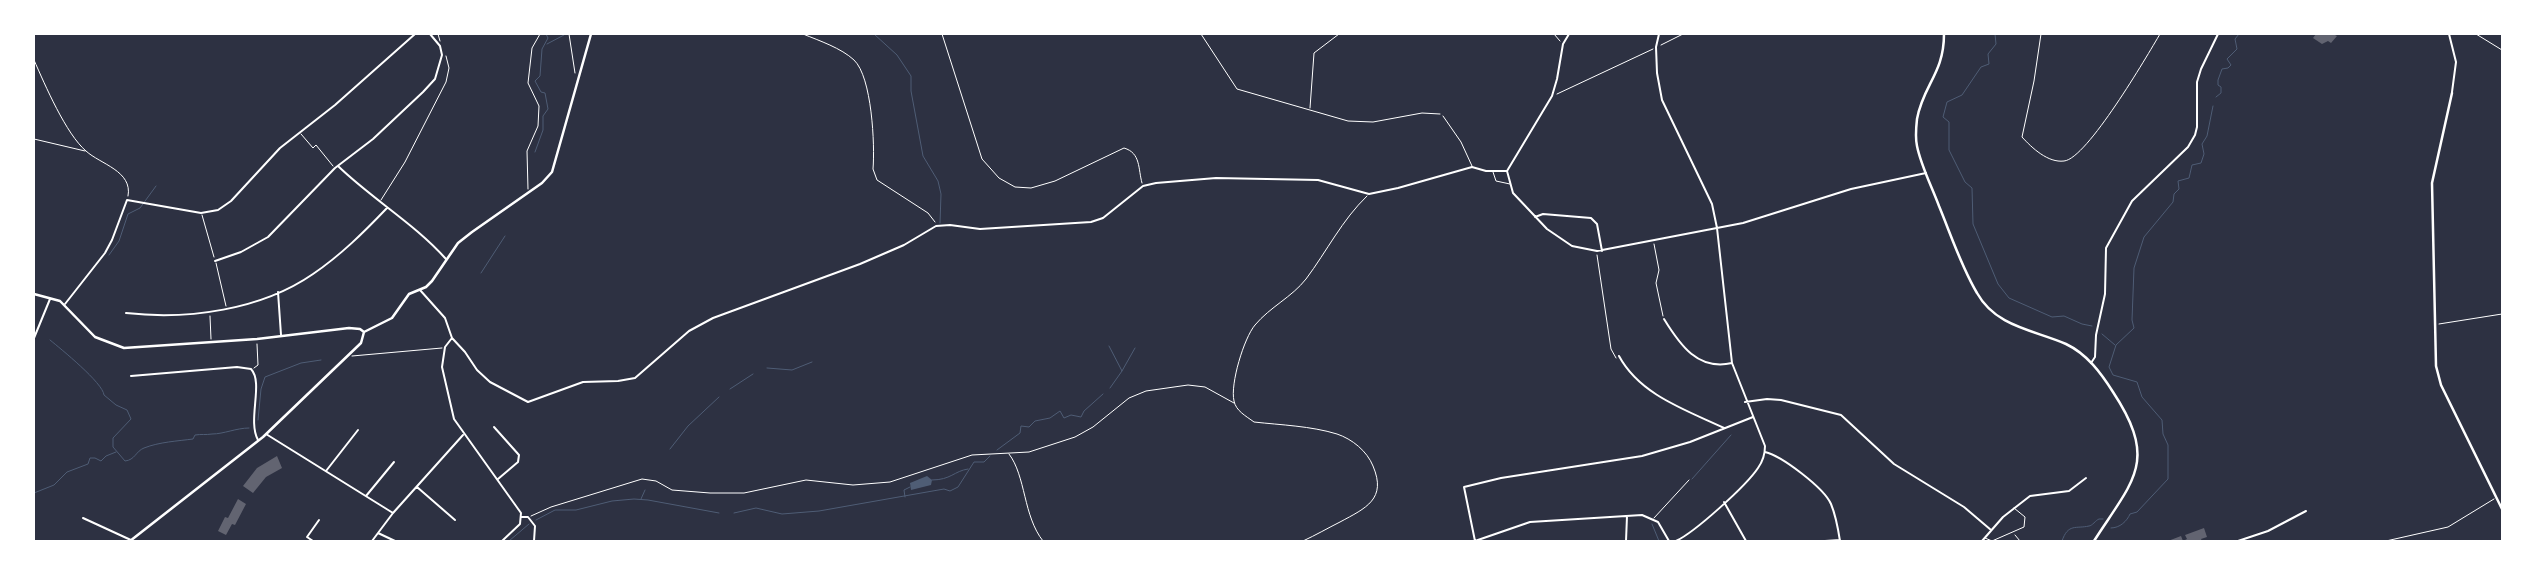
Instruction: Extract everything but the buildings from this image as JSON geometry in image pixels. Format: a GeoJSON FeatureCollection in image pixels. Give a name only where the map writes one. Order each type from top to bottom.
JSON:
{"type":"FeatureCollection","features":[{"type":"Feature","properties":{"kind":"street"},"geometry":{"type":"LineString","coordinates":[[65,304],[105,253],[127,200],[201,213],[218,210],[231,201],[280,148],[299,131],[335,105],[415,34]]}},
{"type":"Feature","properties":{"kind":"street"},"geometry":{"type":"LineString","coordinates":[[215,261],[241,252],[268,237],[336,167],[373,139],[435,79],[442,55],[440,46],[430,34]]}},
{"type":"Feature","properties":{"kind":"street"},"geometry":{"type":"LineString","coordinates":[[34,294],[51,297],[65,304],[96,336],[119,347],[140,349],[354,328],[364,332],[392,318],[409,294],[432,281],[458,243],[547,178],[556,164],[591,34]]}},
{"type":"Feature","properties":{"kind":"street"},"geometry":{"type":"LineString","coordinates":[[1569,34],[1563,44],[1552,96],[1507,171],[1513,193],[1535,217],[1560,240],[1583,250],[1602,251],[1717,228],[1761,218],[1850,189],[1926,173]]}},
{"type":"Feature","properties":{"kind":"street"},"geometry":{"type":"LineString","coordinates":[[1659,34],[1656,47],[1656,73],[1662,100],[1708,195],[1717,228],[1732,363],[1746,402],[1763,437],[1765,452],[1757,470],[1694,530],[1676,541]]}},
{"type":"Feature","properties":{"kind":"street"},"geometry":{"type":"LineString","coordinates":[[1944,34],[1942,61],[1919,110],[1916,144],[1968,276],[1989,310],[2013,326],[2068,345],[2091,363],[2128,415],[2136,435],[2138,448],[2136,468],[2132,480],[2094,541]]}},
{"type":"Feature","properties":{"kind":"street"},"geometry":{"type":"LineString","coordinates":[[2091,363],[2095,357],[2096,335],[2105,294],[2106,248],[2132,201],[2188,148],[2195,135],[2198,117],[2197,82],[2201,69],[2218,34]]}},
{"type":"Feature","properties":{"kind":"street"},"geometry":{"type":"LineString","coordinates":[[2449,34],[2456,62],[2452,93],[2432,183],[2436,366],[2441,385],[2502,509]]}},
{"type":"Feature","properties":{"kind":"street"},"geometry":{"type":"LineString","coordinates":[[336,167],[410,227],[425,235],[446,259]]}},
{"type":"Feature","properties":{"kind":"street"},"geometry":{"type":"LineString","coordinates":[[419,290],[445,318],[450,326],[452,338],[482,375],[528,402],[584,382],[618,381],[634,378],[689,331],[713,318],[860,264],[904,245],[936,226],[950,225],[980,230],[1091,222],[1103,218],[1142,186],[1216,178],[1318,180],[1369,194],[1398,188],[1472,167],[1493,171],[1507,171]]}},
{"type":"Feature","properties":{"kind":"street"},"geometry":{"type":"LineString","coordinates":[[126,313],[153,316],[226,309],[278,292],[313,274],[357,239],[387,208]]}},
{"type":"Feature","properties":{"kind":"street"},"geometry":{"type":"LineString","coordinates":[[1535,217],[1543,214],[1590,218],[1597,224],[1602,251]]}},
{"type":"Feature","properties":{"kind":"street"},"geometry":{"type":"LineString","coordinates":[[278,292],[281,336]]}},
{"type":"Feature","properties":{"kind":"street"},"geometry":{"type":"LineString","coordinates":[[34,338],[51,297]]}},
{"type":"Feature","properties":{"kind":"street"},"geometry":{"type":"LineString","coordinates":[[1664,319],[1676,339],[1695,357],[1708,364],[1719,366],[1732,363]]}},
{"type":"Feature","properties":{"kind":"street"},"geometry":{"type":"LineString","coordinates":[[83,518],[131,541],[266,434],[350,354],[363,340],[364,332]]}},
{"type":"Feature","properties":{"kind":"street"},"geometry":{"type":"LineString","coordinates":[[452,338],[445,347],[442,357],[443,377],[454,419],[463,435],[498,479],[522,517],[520,524],[502,541]]}},
{"type":"Feature","properties":{"kind":"street"},"geometry":{"type":"LineString","coordinates":[[1619,356],[1623,363],[1651,391],[1724,428]]}},
{"type":"Feature","properties":{"kind":"street"},"geometry":{"type":"LineString","coordinates":[[131,376],[237,367],[251,369],[256,380],[253,423],[258,440]]}},
{"type":"Feature","properties":{"kind":"street"},"geometry":{"type":"LineString","coordinates":[[1746,402],[1767,399],[1782,400],[1841,415],[1894,464],[1964,507],[1991,530]]}},
{"type":"Feature","properties":{"kind":"street"},"geometry":{"type":"LineString","coordinates":[[1669,541],[1665,532],[1653,519],[1642,515],[1530,522],[1475,541],[1464,487],[1466,484],[1642,456],[1690,442],[1753,418]]}},
{"type":"Feature","properties":{"kind":"street"},"geometry":{"type":"LineString","coordinates":[[494,427],[519,456],[518,462],[498,479]]}},
{"type":"Feature","properties":{"kind":"street"},"geometry":{"type":"LineString","coordinates":[[326,471],[358,430]]}},
{"type":"Feature","properties":{"kind":"street"},"geometry":{"type":"LineString","coordinates":[[266,434],[393,513]]}},
{"type":"Feature","properties":{"kind":"street"},"geometry":{"type":"LineString","coordinates":[[372,541],[393,513],[463,435]]}},
{"type":"Feature","properties":{"kind":"street"},"geometry":{"type":"LineString","coordinates":[[1765,452],[1784,461],[1824,493],[1831,502],[1840,540],[1825,541]]}},
{"type":"Feature","properties":{"kind":"street"},"geometry":{"type":"LineString","coordinates":[[366,496],[394,462]]}},
{"type":"Feature","properties":{"kind":"street"},"geometry":{"type":"LineString","coordinates":[[1982,541],[2014,508],[2030,496],[2069,491],[2086,478]]}},
{"type":"Feature","properties":{"kind":"street"},"geometry":{"type":"LineString","coordinates":[[417,487],[455,520]]}},
{"type":"Feature","properties":{"kind":"street"},"geometry":{"type":"LineString","coordinates":[[1724,502],[1746,541]]}},
{"type":"Feature","properties":{"kind":"street"},"geometry":{"type":"LineString","coordinates":[[2238,541],[2268,531],[2306,510]]}},
{"type":"Feature","properties":{"kind":"street"},"geometry":{"type":"LineString","coordinates":[[1626,541],[1627,516]]}},
{"type":"Feature","properties":{"kind":"street"},"geometry":{"type":"LineString","coordinates":[[522,517],[528,518],[535,526],[534,541]]}},
{"type":"Feature","properties":{"kind":"street"},"geometry":{"type":"LineString","coordinates":[[313,541],[307,537],[319,520]]}},
{"type":"Feature","properties":{"kind":"street"},"geometry":{"type":"LineString","coordinates":[[378,532],[395,541]]}},
{"type":"Feature","properties":{"kind":"lane"},"geometry":{"type":"LineString","coordinates":[[1443,116],[1461,142],[1472,167]]}},
{"type":"Feature","properties":{"kind":"lane"},"geometry":{"type":"LineString","coordinates":[[1493,171],[1496,181],[1510,184]]}},
{"type":"Feature","properties":{"kind":"lane"},"geometry":{"type":"LineString","coordinates":[[1653,519],[1689,480]]}},
{"type":"Feature","properties":{"kind":"lane"},"geometry":{"type":"LineString","coordinates":[[1985,538],[1992,541],[2024,527],[2025,517],[2014,508]]}},
{"type":"Feature","properties":{"kind":"path"},"geometry":{"type":"LineString","coordinates":[[438,34],[441,43]]}},
{"type":"Feature","properties":{"kind":"path"},"geometry":{"type":"LineString","coordinates":[[528,192],[527,150],[538,126],[539,106],[528,83],[532,48],[540,34]]}},
{"type":"Feature","properties":{"kind":"path"},"geometry":{"type":"LineString","coordinates":[[569,34],[578,80]]}},
{"type":"Feature","properties":{"kind":"path"},"geometry":{"type":"LineString","coordinates":[[803,34],[842,52],[856,61],[864,79],[869,98],[873,169],[877,180],[928,213],[935,220],[936,226]]}},
{"type":"Feature","properties":{"kind":"path"},"geometry":{"type":"LineString","coordinates":[[942,34],[982,159],[998,178],[1015,188],[1031,188],[1055,181],[1124,148],[1131,150],[1136,156],[1142,186]]}},
{"type":"Feature","properties":{"kind":"path"},"geometry":{"type":"LineString","coordinates":[[1201,34],[1237,89],[1310,109],[1334,118],[1357,122],[1374,122],[1431,112],[1443,116]]}},
{"type":"Feature","properties":{"kind":"path"},"geometry":{"type":"LineString","coordinates":[[1310,109],[1314,53],[1339,34]]}},
{"type":"Feature","properties":{"kind":"path"},"geometry":{"type":"LineString","coordinates":[[1554,34],[1563,44]]}},
{"type":"Feature","properties":{"kind":"path"},"geometry":{"type":"LineString","coordinates":[[1552,96],[1683,34]]}},
{"type":"Feature","properties":{"kind":"path"},"geometry":{"type":"LineString","coordinates":[[2041,34],[2034,82],[2022,138],[2034,150],[2051,159],[2064,161],[2075,157],[2107,118],[2160,34]]}},
{"type":"Feature","properties":{"kind":"path"},"geometry":{"type":"LineString","coordinates":[[2476,34],[2502,50]]}},
{"type":"Feature","properties":{"kind":"path"},"geometry":{"type":"LineString","coordinates":[[379,202],[405,162],[446,82],[449,68],[445,52]]}},
{"type":"Feature","properties":{"kind":"path"},"geometry":{"type":"LineString","coordinates":[[34,60],[67,125],[86,151],[124,178],[129,191],[127,200]]}},
{"type":"Feature","properties":{"kind":"path"},"geometry":{"type":"LineString","coordinates":[[299,131],[313,148],[316,145],[336,167]]}},
{"type":"Feature","properties":{"kind":"path"},"geometry":{"type":"LineString","coordinates":[[34,139],[86,151]]}},
{"type":"Feature","properties":{"kind":"path"},"geometry":{"type":"LineString","coordinates":[[1234,403],[1236,382],[1249,332],[1265,315],[1306,279],[1344,221],[1369,194]]}},
{"type":"Feature","properties":{"kind":"path"},"geometry":{"type":"LineString","coordinates":[[1654,240],[1659,270],[1656,283],[1664,319]]}},
{"type":"Feature","properties":{"kind":"path"},"geometry":{"type":"LineString","coordinates":[[1598,251],[1599,276],[1608,319],[1611,349],[1614,356],[1623,363]]}},
{"type":"Feature","properties":{"kind":"path"},"geometry":{"type":"LineString","coordinates":[[210,311],[212,342]]}},
{"type":"Feature","properties":{"kind":"path"},"geometry":{"type":"LineString","coordinates":[[2435,325],[2502,314]]}},
{"type":"Feature","properties":{"kind":"path"},"geometry":{"type":"LineString","coordinates":[[251,369],[258,365],[257,339]]}},
{"type":"Feature","properties":{"kind":"path"},"geometry":{"type":"LineString","coordinates":[[350,354],[353,357],[445,347]]}},
{"type":"Feature","properties":{"kind":"path"},"geometry":{"type":"LineString","coordinates":[[528,518],[551,507],[642,479],[656,481],[672,490],[744,493],[806,480],[854,485],[890,482],[972,455],[1029,452],[1074,437],[1093,427],[1129,398],[1146,391],[1188,385],[1205,387],[1234,403],[1242,414],[1254,422],[1339,434],[1353,442],[1371,461],[1377,476],[1378,490],[1371,502],[1360,512],[1303,541]]}},
{"type":"Feature","properties":{"kind":"path"},"geometry":{"type":"LineString","coordinates":[[1008,453],[1018,465],[1020,482],[1034,528],[1043,541]]}},
{"type":"Feature","properties":{"kind":"path"},"geometry":{"type":"LineString","coordinates":[[2386,541],[2448,528],[2491,501]]}},
{"type":"Feature","properties":{"kind":"path"},"geometry":{"type":"LineString","coordinates":[[2013,533],[2020,541]]}},
{"type":"Feature","properties":{"kind":"water"},"geometry":{"type":"Polygon","coordinates":[[[927,476],[932,480],[931,485],[911,490],[910,483],[927,476]]]}},
{"type":"Feature","properties":{"kind":"waterway"},"geometry":{"type":"LineString","coordinates":[[535,152],[543,130],[543,116],[548,109],[545,93],[541,92],[535,81],[540,76],[542,49],[548,38],[546,34]]}},
{"type":"Feature","properties":{"kind":"waterway"},"geometry":{"type":"LineString","coordinates":[[874,34],[897,55],[911,76],[911,91],[923,156],[938,181],[941,194],[940,223]]}},
{"type":"Feature","properties":{"kind":"waterway"},"geometry":{"type":"LineString","coordinates":[[1995,34],[1996,44],[1988,54],[1989,64],[1981,67],[1962,95],[1947,102],[1943,117],[1949,122],[1949,150],[1965,182],[1972,188],[1973,224],[1998,284],[2009,298],[2052,317],[2064,316],[2092,326]]}},
{"type":"Feature","properties":{"kind":"waterway"},"geometry":{"type":"LineString","coordinates":[[2216,97],[2221,93],[2218,80],[2222,69],[2228,68],[2231,65],[2227,59],[2237,49],[2235,39],[2239,34]]}},
{"type":"Feature","properties":{"kind":"waterway"},"geometry":{"type":"LineString","coordinates":[[547,44],[564,35]]}},
{"type":"Feature","properties":{"kind":"waterway"},"geometry":{"type":"LineString","coordinates":[[2111,528],[2125,522],[2130,514],[2137,512],[2168,479],[2168,445],[2163,434],[2162,420],[2142,397],[2137,382],[2113,375],[2109,367],[2116,345],[2134,328],[2132,320],[2134,268],[2144,237],[2173,202],[2174,194],[2179,189],[2178,181],[2189,178],[2192,165],[2201,163],[2204,154],[2202,144],[2207,136],[2213,106]]}},
{"type":"Feature","properties":{"kind":"waterway"},"geometry":{"type":"LineString","coordinates":[[109,255],[119,241],[128,214],[140,208],[156,186]]}},
{"type":"Feature","properties":{"kind":"waterway"},"geometry":{"type":"LineString","coordinates":[[481,273],[505,236]]}},
{"type":"Feature","properties":{"kind":"waterway"},"geometry":{"type":"LineString","coordinates":[[2102,334],[2115,345]]}},
{"type":"Feature","properties":{"kind":"waterway"},"geometry":{"type":"LineString","coordinates":[[50,340],[72,358],[97,383],[104,395],[116,405],[127,410],[131,419],[113,438],[113,447],[125,461],[131,459],[141,449],[156,444],[193,439],[195,435],[217,434],[249,428]]}},
{"type":"Feature","properties":{"kind":"waterway"},"geometry":{"type":"LineString","coordinates":[[1109,346],[1122,371],[1110,388]]}},
{"type":"Feature","properties":{"kind":"waterway"},"geometry":{"type":"LineString","coordinates":[[1122,371],[1135,348]]}},
{"type":"Feature","properties":{"kind":"waterway"},"geometry":{"type":"LineString","coordinates":[[258,420],[261,389],[265,377],[301,363],[321,360]]}},
{"type":"Feature","properties":{"kind":"waterway"},"geometry":{"type":"LineString","coordinates":[[767,368],[792,370],[812,362]]}},
{"type":"Feature","properties":{"kind":"waterway"},"geometry":{"type":"LineString","coordinates":[[730,389],[753,374]]}},
{"type":"Feature","properties":{"kind":"waterway"},"geometry":{"type":"LineString","coordinates":[[997,450],[1020,433],[1021,426],[1029,427],[1035,421],[1050,418],[1060,411],[1064,418],[1071,415],[1081,417],[1084,411],[1103,394]]}},
{"type":"Feature","properties":{"kind":"waterway"},"geometry":{"type":"LineString","coordinates":[[670,449],[688,426],[719,397]]}},
{"type":"Feature","properties":{"kind":"waterway"},"geometry":{"type":"LineString","coordinates":[[1692,479],[1731,435]]}},
{"type":"Feature","properties":{"kind":"waterway"},"geometry":{"type":"LineString","coordinates":[[34,493],[54,485],[67,472],[88,464],[90,458],[101,461],[106,456],[116,452]]}},
{"type":"Feature","properties":{"kind":"waterway"},"geometry":{"type":"LineString","coordinates":[[734,513],[756,508],[782,514],[819,511],[944,489],[950,491],[958,487],[974,462],[984,462],[990,456]]}},
{"type":"Feature","properties":{"kind":"waterway"},"geometry":{"type":"LineString","coordinates":[[932,480],[944,479],[968,469]]}},
{"type":"Feature","properties":{"kind":"waterway"},"geometry":{"type":"LineString","coordinates":[[905,497],[904,490],[910,487]]}},
{"type":"Feature","properties":{"kind":"waterway"},"geometry":{"type":"LineString","coordinates":[[641,499],[645,490]]}},
{"type":"Feature","properties":{"kind":"waterway"},"geometry":{"type":"LineString","coordinates":[[536,520],[555,510],[576,510],[612,501],[634,499],[719,513]]}},
{"type":"Feature","properties":{"kind":"waterway"},"geometry":{"type":"LineString","coordinates":[[2062,541],[2064,535],[2070,529],[2090,526],[2099,519],[2103,519]]}},
{"type":"Feature","properties":{"kind":"waterway"},"geometry":{"type":"LineString","coordinates":[[509,541],[529,524]]}},
{"type":"Feature","properties":{"kind":"waterway"},"geometry":{"type":"LineString","coordinates":[[1652,524],[1659,541]]}}]}
